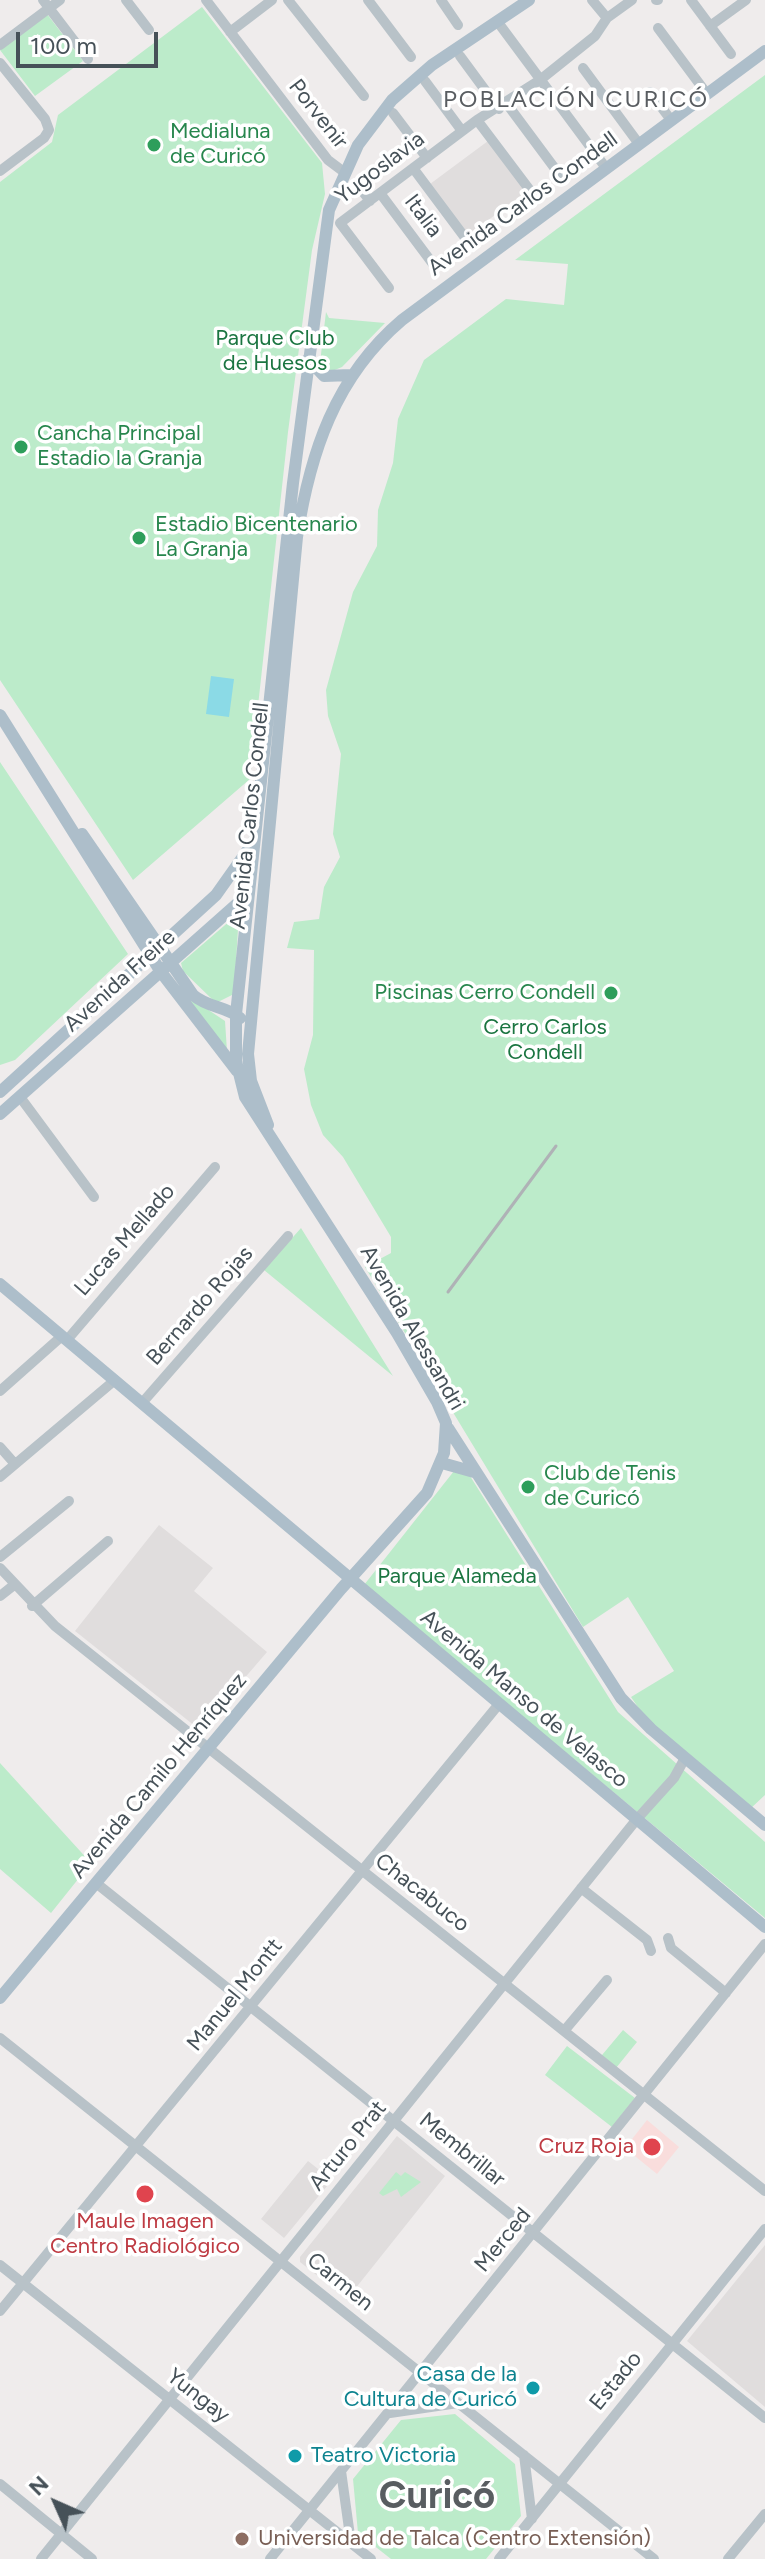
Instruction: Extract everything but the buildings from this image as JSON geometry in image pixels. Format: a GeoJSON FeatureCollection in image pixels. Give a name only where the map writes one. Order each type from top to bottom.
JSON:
{"type":"FeatureCollection","features":[{"type":"Feature","properties":{"kind":"main road","name":"Avenida Carlos Condell"},"geometry":{"type":"LineString","coordinates":[[270,1132],[248,1103],[237,1071],[236,1014],[251,845],[269,721],[293,483],[324,230],[344,172],[369,129],[406,87],[529,0]]}},
{"type":"Feature","properties":{"kind":"main road","name":"Avenida Carlos Condell"},"geometry":{"type":"LineString","coordinates":[[270,1132],[250,1073],[249,1035],[299,521],[328,416],[351,375],[382,337],[402,320],[765,51]]}},
{"type":"Feature","properties":{"kind":"main road"},"geometry":{"type":"LineString","coordinates":[[308,359],[324,376],[351,375]]}},
{"type":"Feature","properties":{"kind":"main road"},"geometry":{"type":"LineString","coordinates":[[0,715],[63,812],[101,880],[155,951],[237,1071]]}},
{"type":"Feature","properties":{"kind":"main road","name":"Avenida Freire"},"geometry":{"type":"LineString","coordinates":[[0,1092],[216,895],[251,845]]}},
{"type":"Feature","properties":{"kind":"main road","name":"Avenida Freire"},"geometry":{"type":"LineString","coordinates":[[0,1114],[246,896],[264,874]]}},
{"type":"Feature","properties":{"kind":"main road"},"geometry":{"type":"LineString","coordinates":[[166,968],[198,1000],[236,1014],[249,1035]]}},
{"type":"Feature","properties":{"kind":"main road","name":"Avenida Alessandri"},"geometry":{"type":"LineString","coordinates":[[270,1132],[397,1333],[446,1423],[442,1463],[427,1493],[350,1579]]}},
{"type":"Feature","properties":{"kind":"main road","name":"Avenida Manso de Velasco"},"geometry":{"type":"LineString","coordinates":[[2,1290],[115,1380],[765,1927]]}},
{"type":"Feature","properties":{"kind":"main road"},"geometry":{"type":"LineString","coordinates":[[446,1423],[621,1698],[685,1758],[765,1825]]}},
{"type":"Feature","properties":{"kind":"main road"},"geometry":{"type":"LineString","coordinates":[[442,1463],[458,1465],[477,1474]]}},
{"type":"Feature","properties":{"kind":"main road","name":"Avenida Camilo Henríquez"},"geometry":{"type":"LineString","coordinates":[[0,1998],[350,1579]]}},
{"type":"Feature","properties":{"kind":"street"},"geometry":{"type":"LineString","coordinates":[[1,43],[46,4],[60,0]]}},
{"type":"Feature","properties":{"kind":"street"},"geometry":{"type":"LineString","coordinates":[[126,0],[149,30]]}},
{"type":"Feature","properties":{"kind":"street","name":"Porvenir"},"geometry":{"type":"LineString","coordinates":[[206,0],[328,160],[344,172]]}},
{"type":"Feature","properties":{"kind":"street"},"geometry":{"type":"LineString","coordinates":[[230,32],[272,0]]}},
{"type":"Feature","properties":{"kind":"street"},"geometry":{"type":"LineString","coordinates":[[288,0],[364,96]]}},
{"type":"Feature","properties":{"kind":"street"},"geometry":{"type":"LineString","coordinates":[[368,0],[411,57]]}},
{"type":"Feature","properties":{"kind":"street"},"geometry":{"type":"LineString","coordinates":[[441,0],[458,25]]}},
{"type":"Feature","properties":{"kind":"street"},"geometry":{"type":"LineString","coordinates":[[592,0],[607,18]]}},
{"type":"Feature","properties":{"kind":"street","name":"Yugoslavia"},"geometry":{"type":"LineString","coordinates":[[389,288],[340,223],[477,120],[540,80],[595,36],[607,18],[632,0]]}},
{"type":"Feature","properties":{"kind":"street"},"geometry":{"type":"LineString","coordinates":[[691,0],[731,54]]}},
{"type":"Feature","properties":{"kind":"street"},"geometry":{"type":"LineString","coordinates":[[710,26],[746,0]]}},
{"type":"Feature","properties":{"kind":"street"},"geometry":{"type":"LineString","coordinates":[[46,4],[88,59]]}},
{"type":"Feature","properties":{"kind":"street"},"geometry":{"type":"LineString","coordinates":[[497,21],[606,168]]}},
{"type":"Feature","properties":{"kind":"street"},"geometry":{"type":"LineString","coordinates":[[658,28],[707,94]]}},
{"type":"Feature","properties":{"kind":"street"},"geometry":{"type":"LineString","coordinates":[[460,56],[559,174]]}},
{"type":"Feature","properties":{"kind":"street"},"geometry":{"type":"LineString","coordinates":[[0,63],[45,119],[49,130],[44,138],[0,171]]}},
{"type":"Feature","properties":{"kind":"street"},"geometry":{"type":"LineString","coordinates":[[583,68],[639,144]]}},
{"type":"Feature","properties":{"kind":"street"},"geometry":{"type":"LineString","coordinates":[[425,81],[462,131]]}},
{"type":"Feature","properties":{"kind":"street"},"geometry":{"type":"LineString","coordinates":[[650,92],[671,120]]}},
{"type":"Feature","properties":{"kind":"street"},"geometry":{"type":"LineString","coordinates":[[393,113],[427,158]]}},
{"type":"Feature","properties":{"kind":"street"},"geometry":{"type":"LineString","coordinates":[[477,120],[532,193]]}},
{"type":"Feature","properties":{"kind":"street"},"geometry":{"type":"LineString","coordinates":[[413,168],[466,239]]}},
{"type":"Feature","properties":{"kind":"street"},"geometry":{"type":"LineString","coordinates":[[357,184],[370,201]]}},
{"type":"Feature","properties":{"kind":"street","name":"Italia"},"geometry":{"type":"LineString","coordinates":[[380,193],[433,264]]}},
{"type":"Feature","properties":{"kind":"street"},"geometry":{"type":"LineString","coordinates":[[20,1097],[94,1197]]}},
{"type":"Feature","properties":{"kind":"street","name":"Lucas Mellado"},"geometry":{"type":"LineString","coordinates":[[0,1391],[64,1338],[215,1167]]}},
{"type":"Feature","properties":{"kind":"street","name":"Bernardo Rojas"},"geometry":{"type":"LineString","coordinates":[[142,1403],[288,1236]]}},
{"type":"Feature","properties":{"kind":"street"},"geometry":{"type":"LineString","coordinates":[[0,1477],[115,1380]]}},
{"type":"Feature","properties":{"kind":"street"},"geometry":{"type":"LineString","coordinates":[[0,1447],[15,1464]]}},
{"type":"Feature","properties":{"kind":"street"},"geometry":{"type":"LineString","coordinates":[[0,1557],[69,1501]]}},
{"type":"Feature","properties":{"kind":"street"},"geometry":{"type":"LineString","coordinates":[[32,1606],[108,1541]]}},
{"type":"Feature","properties":{"kind":"street","name":"Chacabuco"},"geometry":{"type":"LineString","coordinates":[[0,1568],[32,1606],[55,1626],[765,2191]]}},
{"type":"Feature","properties":{"kind":"street"},"geometry":{"type":"LineString","coordinates":[[0,1596],[14,1585]]}},
{"type":"Feature","properties":{"kind":"street","name":"Manuel Montt"},"geometry":{"type":"LineString","coordinates":[[0,2311],[499,1704]]}},
{"type":"Feature","properties":{"kind":"street","name":"Arturo Prat"},"geometry":{"type":"LineString","coordinates":[[41,2559],[581,1888],[674,1778],[685,1758]]}},
{"type":"Feature","properties":{"kind":"street","name":"Membrillar"},"geometry":{"type":"LineString","coordinates":[[96,1883],[765,2418]]}},
{"type":"Feature","properties":{"kind":"street"},"geometry":{"type":"LineString","coordinates":[[581,1888],[647,1940],[651,1951]]}},
{"type":"Feature","properties":{"kind":"street"},"geometry":{"type":"LineString","coordinates":[[668,1938],[671,1948],[726,1993]]}},
{"type":"Feature","properties":{"kind":"street","name":"Merced"},"geometry":{"type":"LineString","coordinates":[[270,2559],[765,1944]]}},
{"type":"Feature","properties":{"kind":"street"},"geometry":{"type":"LineString","coordinates":[[564,2031],[607,1980]]}},
{"type":"Feature","properties":{"kind":"street","name":"Carmen"},"geometry":{"type":"LineString","coordinates":[[0,2038],[654,2559]]}},
{"type":"Feature","properties":{"kind":"street","name":"Estado"},"geometry":{"type":"LineString","coordinates":[[499,2559],[765,2229]]}},
{"type":"Feature","properties":{"kind":"street","name":"Yungay"},"geometry":{"type":"LineString","coordinates":[[0,2265],[371,2559]]}},
{"type":"Feature","properties":{"kind":"street"},"geometry":{"type":"LineString","coordinates":[[390,2413],[458,2403]]}},
{"type":"Feature","properties":{"kind":"street"},"geometry":{"type":"LineString","coordinates":[[524,2455],[532,2519]]}},
{"type":"Feature","properties":{"kind":"street"},"geometry":{"type":"LineString","coordinates":[[341,2471],[351,2543]]}},
{"type":"Feature","properties":{"kind":"street"},"geometry":{"type":"LineString","coordinates":[[0,2484],[92,2559]]}},
{"type":"Feature","properties":{"kind":"street"},"geometry":{"type":"LineString","coordinates":[[728,2559],[765,2514]]}},
{"type":"Feature","properties":{"kind":"shaded area"},"geometry":{"type":"Polygon","coordinates":[[[488,141],[526,192],[468,235],[430,184],[488,141]]]}},
{"type":"Feature","properties":{"kind":"shaded area"},"geometry":{"type":"Polygon","coordinates":[[[159,1525],[213,1568],[194,1591],[267,1652],[200,1730],[75,1631],[159,1525]]]}},
{"type":"Feature","properties":{"kind":"shaded area","name":"Cruz Roja"},"geometry":{"type":"Polygon","coordinates":[[[647,2120],[679,2147],[657,2174],[625,2148],[647,2120]]]}},
{"type":"Feature","properties":{"kind":"shaded area"},"geometry":{"type":"Polygon","coordinates":[[[397,2136],[445,2176],[347,2299],[300,2262],[300,2257],[397,2136]]]}},
{"type":"Feature","properties":{"kind":"shaded area"},"geometry":{"type":"Polygon","coordinates":[[[308,2161],[332,2180],[284,2238],[261,2219],[308,2161]]]}},
{"type":"Feature","properties":{"kind":"shaded area"},"geometry":{"type":"Polygon","coordinates":[[[765,2245],[765,2407],[687,2341],[765,2245]]]}},
{"type":"Feature","properties":{"kind":"green space","name":"Estadio Bicentenario La Granja"},"geometry":{"type":"Polygon","coordinates":[[[202,7],[322,163],[325,194],[312,250],[288,432],[250,779],[133,880],[0,680],[0,182],[52,142],[58,115],[202,7]]]}},
{"type":"Feature","properties":{"kind":"green space"},"geometry":{"type":"Polygon","coordinates":[[[47,14],[83,61],[35,96],[0,50],[47,14]]]}},
{"type":"Feature","properties":{"kind":"green space","name":"Cerro Carlos Condell"},"geometry":{"type":"Polygon","coordinates":[[[765,75],[765,1795],[750,1809],[644,1716],[631,1697],[674,1671],[628,1597],[583,1627],[365,1267],[391,1253],[391,1237],[343,1157],[323,1135],[311,1105],[304,1069],[313,1035],[314,950],[287,948],[294,922],[319,919],[324,887],[340,857],[333,834],[341,754],[328,716],[326,690],[353,592],[377,546],[378,510],[393,463],[398,419],[424,360],[506,299],[564,305],[568,264],[515,260],[765,75]]]}},
{"type":"Feature","properties":{"kind":"green space"},"geometry":{"type":"Polygon","coordinates":[[[326,312],[329,318],[385,323],[342,367],[330,372],[320,363],[326,312]]]}},
{"type":"Feature","properties":{"kind":"green space"},"geometry":{"type":"Polygon","coordinates":[[[0,762],[128,954],[15,1060],[0,1065],[0,762]]]}},
{"type":"Feature","properties":{"kind":"green space"},"geometry":{"type":"Polygon","coordinates":[[[239,913],[234,994],[216,1003],[183,971],[181,963],[239,913]]]}},
{"type":"Feature","properties":{"kind":"green space"},"geometry":{"type":"Polygon","coordinates":[[[183,993],[225,1021],[227,1051],[183,993]]]}},
{"type":"Feature","properties":{"kind":"green space"},"geometry":{"type":"Polygon","coordinates":[[[301,1228],[393,1376],[264,1270],[301,1228]]]}},
{"type":"Feature","properties":{"kind":"green space","name":"Parque Alameda"},"geometry":{"type":"Polygon","coordinates":[[[454,1471],[470,1476],[618,1712],[765,1842],[765,1918],[364,1585],[454,1471]]]}},
{"type":"Feature","properties":{"kind":"green space"},"geometry":{"type":"Polygon","coordinates":[[[0,1763],[91,1863],[51,1913],[0,1869],[0,1763]]]}},
{"type":"Feature","properties":{"kind":"green space"},"geometry":{"type":"Polygon","coordinates":[[[623,2030],[637,2042],[612,2073],[597,2061],[623,2030]]]}},
{"type":"Feature","properties":{"kind":"green space"},"geometry":{"type":"Polygon","coordinates":[[[567,2046],[635,2098],[612,2127],[545,2075],[567,2046]]]}},
{"type":"Feature","properties":{"kind":"green space"},"geometry":{"type":"Polygon","coordinates":[[[396,2172],[401,2176],[405,2172],[421,2182],[401,2197],[397,2189],[383,2196],[379,2193],[396,2172]]]}},
{"type":"Feature","properties":{"kind":"green space"},"geometry":{"type":"Polygon","coordinates":[[[455,2414],[515,2464],[521,2516],[486,2559],[391,2559],[358,2533],[353,2479],[401,2420],[455,2414]]]}},
{"type":"Feature","properties":{"kind":"water"},"geometry":{"type":"Polygon","coordinates":[[[211,676],[234,679],[229,717],[206,714],[211,676]]]}},
{"type":"Feature","properties":{"kind":"railway"},"geometry":{"type":"LineString","coordinates":[[448,1292],[556,1146]]}},
{"type":"Feature","properties":{"kind":"place","name":"Medialuna de Curicó"},"geometry":{"type":"Point","coordinates":[154,145]}},
{"type":"Feature","properties":{"kind":"place","name":"Cancha Principal Estadio la Granja"},"geometry":{"type":"Point","coordinates":[21,447]}},
{"type":"Feature","properties":{"kind":"place","name":"Estadio Bicentenario La Granja"},"geometry":{"type":"Point","coordinates":[139,538]}},
{"type":"Feature","properties":{"kind":"place","name":"Piscinas Cerro Condell"},"geometry":{"type":"Point","coordinates":[611,993]}},
{"type":"Feature","properties":{"kind":"place","name":"Club de Tenis de Curicó"},"geometry":{"type":"Point","coordinates":[528,1487]}},
{"type":"Feature","properties":{"kind":"place","name":"Cruz Roja"},"geometry":{"type":"Point","coordinates":[652,2147]}},
{"type":"Feature","properties":{"kind":"place","name":"Maule Imagen Centro Radiológico"},"geometry":{"type":"Point","coordinates":[145,2194]}},
{"type":"Feature","properties":{"kind":"place","name":"Casa de la Cultura de Curicó"},"geometry":{"type":"Point","coordinates":[533,2388]}},
{"type":"Feature","properties":{"kind":"place","name":"Teatro Victoria"},"geometry":{"type":"Point","coordinates":[295,2456]}},
{"type":"Feature","properties":{"kind":"place","name":"Universidad de Talca (Centro Extensión)"},"geometry":{"type":"Point","coordinates":[242,2539]}},
{"type":"Feature","properties":{"kind":"district","name":"POBLACIÓN CURICÓ"},"geometry":{"type":"Point","coordinates":[576,100]}},
{"type":"Feature","properties":{"kind":"district","name":"Curicó"},"geometry":{"type":"Point","coordinates":[437,2497]}},
{"type":"Feature","properties":{"kind":"park label","name":"Parque Club de Huesos"},"geometry":{"type":"Point","coordinates":[275,352]}}]}
